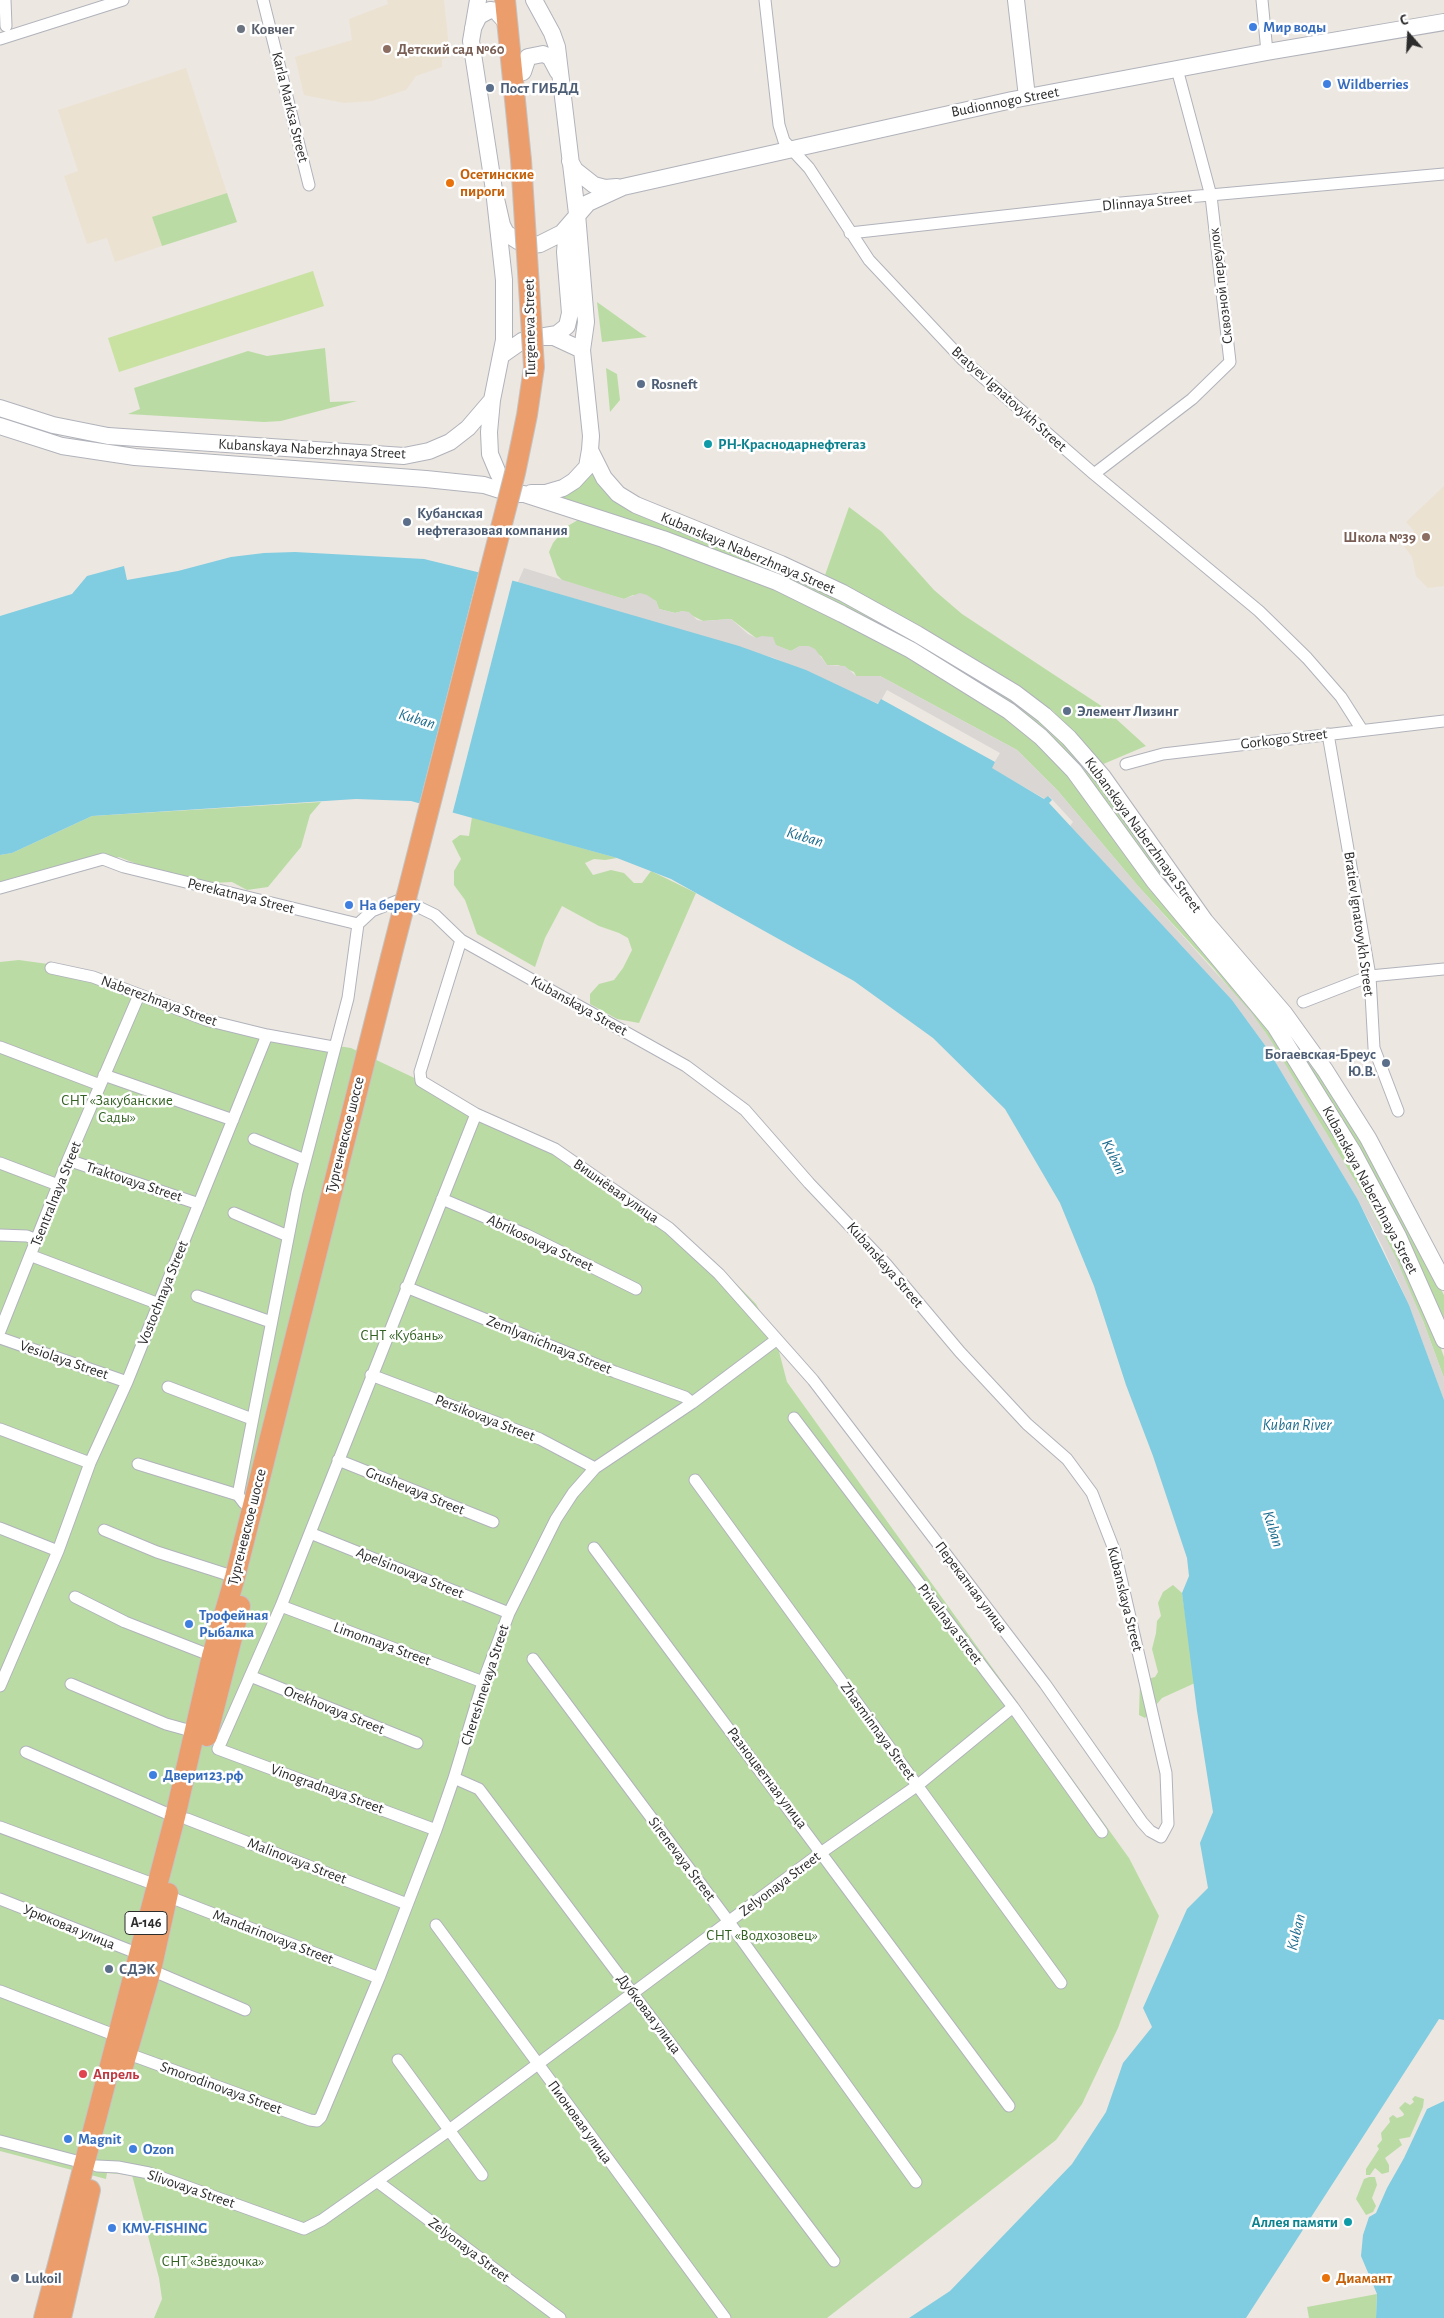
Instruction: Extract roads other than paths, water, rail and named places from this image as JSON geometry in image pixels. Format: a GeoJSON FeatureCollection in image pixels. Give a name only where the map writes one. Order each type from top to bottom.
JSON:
{"type":"FeatureCollection","features":[{"type":"Feature","properties":{"kind":"highway","name":"Turgeneva Street"},"geometry":{"type":"LineString","coordinates":[[462,678],[515,473],[534,367],[520,154],[505,0]]}},
{"type":"Feature","properties":{"kind":"highway"},"geometry":{"type":"LineString","coordinates":[[517,0],[530,126],[520,154]]}},
{"type":"Feature","properties":{"kind":"highway","name":"Тургеневское шоссе"},"geometry":{"type":"LineString","coordinates":[[207,1739],[212,1656],[235,1578],[249,1513],[462,678]]}},
{"type":"Feature","properties":{"kind":"highway","name":"Тургеневское шоссе"},"geometry":{"type":"LineString","coordinates":[[44,2318],[90,2164],[126,2053],[162,1890],[181,1818],[207,1739],[220,1685],[249,1513]]}},
{"type":"Feature","properties":{"kind":"highway","name":"Тургеневское шоссе"},"geometry":{"type":"LineString","coordinates":[[61,2318],[90,2164],[117,2036],[145,1962]]}},
{"type":"Feature","properties":{"kind":"main road"},"geometry":{"type":"LineString","coordinates":[[478,0],[471,41],[494,190],[502,225],[506,233],[518,241],[538,244],[565,252],[580,272]]}},
{"type":"Feature","properties":{"kind":"main road","name":"Kubanskaya Naberzhnaya Street"},"geometry":{"type":"LineString","coordinates":[[534,0],[557,46],[586,322],[582,350],[591,436],[590,450],[604,478],[618,494],[636,505],[781,564],[843,593],[917,634],[1014,693],[1044,715],[1069,738],[1103,777],[1205,921],[1284,1013],[1325,1070],[1368,1138],[1444,1282]]}},
{"type":"Feature","properties":{"kind":"main road"},"geometry":{"type":"LineString","coordinates":[[1016,0],[1027,97]]}},
{"type":"Feature","properties":{"kind":"main road"},"geometry":{"type":"LineString","coordinates":[[472,30],[479,16],[490,10],[496,11],[506,22]]}},
{"type":"Feature","properties":{"kind":"main road","name":"Budionnogo Street"},"geometry":{"type":"LineString","coordinates":[[504,280],[511,264],[520,253],[562,233],[576,214],[596,198],[623,187],[790,148],[1027,97],[1267,52],[1444,22]]}},
{"type":"Feature","properties":{"kind":"main road"},"geometry":{"type":"LineString","coordinates":[[523,72],[528,57],[543,54],[550,57],[560,76]]}},
{"type":"Feature","properties":{"kind":"main road"},"geometry":{"type":"LineString","coordinates":[[569,159],[575,170],[594,185],[604,188],[623,187]]}},
{"type":"Feature","properties":{"kind":"main road","name":"Kubanskaya Naberzhnaya Street"},"geometry":{"type":"LineString","coordinates":[[0,408],[53,425],[108,436],[404,456],[428,451],[450,442],[468,428],[492,400],[502,355],[504,280],[494,190]]}},
{"type":"Feature","properties":{"kind":"main road"},"geometry":{"type":"LineString","coordinates":[[502,355],[522,341],[556,334],[567,326],[570,313],[565,252],[566,239],[576,214]]}},
{"type":"Feature","properties":{"kind":"main road"},"geometry":{"type":"LineString","coordinates":[[539,337],[554,338],[582,350]]}},
{"type":"Feature","properties":{"kind":"main road"},"geometry":{"type":"LineString","coordinates":[[492,400],[489,432],[490,454],[498,473],[518,494],[546,493],[563,488],[574,481],[587,467],[590,450]]}},
{"type":"Feature","properties":{"kind":"main road","name":"Kubanskaya Naberzhnaya Street"},"geometry":{"type":"LineString","coordinates":[[0,426],[62,446],[135,457],[445,481],[484,485],[518,494],[663,539],[777,582],[911,650],[1009,711],[1041,737],[1074,771],[1154,881],[1275,1026],[1366,1177],[1398,1236],[1444,1340]]}},
{"type":"Feature","properties":{"kind":"street"},"geometry":{"type":"LineString","coordinates":[[5,0],[6,26]]}},
{"type":"Feature","properties":{"kind":"street"},"geometry":{"type":"LineString","coordinates":[[0,38],[123,0]]}},
{"type":"Feature","properties":{"kind":"street","name":"Karla Marksa Street"},"geometry":{"type":"LineString","coordinates":[[263,0],[309,185]]}},
{"type":"Feature","properties":{"kind":"street","name":"Bratyev Ignatovykh Street"},"geometry":{"type":"LineString","coordinates":[[765,0],[779,125],[784,141],[809,168],[869,260],[962,359],[1094,474],[1259,611],[1307,658],[1341,697],[1362,730]]}},
{"type":"Feature","properties":{"kind":"street"},"geometry":{"type":"LineString","coordinates":[[1262,0],[1267,52]]}},
{"type":"Feature","properties":{"kind":"street","name":"Сквозной переулок"},"geometry":{"type":"LineString","coordinates":[[1094,474],[1192,399],[1230,362],[1211,196],[1177,69]]}},
{"type":"Feature","properties":{"kind":"street","name":"Dlinnaya Street"},"geometry":{"type":"LineString","coordinates":[[850,233],[1122,203],[1444,174]]}},
{"type":"Feature","properties":{"kind":"street","name":"Gorkogo Street"},"geometry":{"type":"LineString","coordinates":[[1126,764],[1163,754],[1444,721]]}},
{"type":"Feature","properties":{"kind":"street","name":"Bratiev Ignatovykh Street"},"geometry":{"type":"LineString","coordinates":[[1328,734],[1370,976],[1374,1048],[1398,1111]]}},
{"type":"Feature","properties":{"kind":"street","name":"Perekatnaya Street"},"geometry":{"type":"LineString","coordinates":[[0,888],[103,859],[124,868],[358,924]]}},
{"type":"Feature","properties":{"kind":"street","name":"Kubanskaya Street"},"geometry":{"type":"LineString","coordinates":[[358,924],[372,911],[402,899],[436,915],[461,940],[686,1066],[745,1110],[809,1183],[886,1264],[960,1352],[1027,1424],[1067,1459],[1092,1493],[1115,1552],[1166,1773],[1168,1824],[1161,1837]]}},
{"type":"Feature","properties":{"kind":"street"},"geometry":{"type":"LineString","coordinates":[[138,1464],[249,1513],[252,1418],[305,1160],[333,1047],[348,998],[358,924]]}},
{"type":"Feature","properties":{"kind":"street","name":"Вишнёвая улица"},"geometry":{"type":"LineString","coordinates":[[461,940],[420,1072],[421,1082],[476,1114],[555,1149],[669,1228],[719,1274],[774,1338]]}},
{"type":"Feature","properties":{"kind":"street","name":"Naberezhnaya Street"},"geometry":{"type":"LineString","coordinates":[[51,968],[94,977],[137,999],[206,1020],[268,1035],[333,1047]]}},
{"type":"Feature","properties":{"kind":"street"},"geometry":{"type":"LineString","coordinates":[[1304,1002],[1370,976],[1444,969]]}},
{"type":"Feature","properties":{"kind":"street","name":"Tsentralnaya Street"},"geometry":{"type":"LineString","coordinates":[[0,1331],[32,1256],[68,1160],[137,999]]}},
{"type":"Feature","properties":{"kind":"street","name":"Vostochnaya Street"},"geometry":{"type":"LineString","coordinates":[[0,1686],[58,1551],[90,1463],[128,1382],[268,1035]]}},
{"type":"Feature","properties":{"kind":"street"},"geometry":{"type":"LineString","coordinates":[[0,1047],[233,1120]]}},
{"type":"Feature","properties":{"kind":"street"},"geometry":{"type":"LineString","coordinates":[[207,1739],[238,1702],[281,1606],[476,1114]]}},
{"type":"Feature","properties":{"kind":"street"},"geometry":{"type":"LineString","coordinates":[[254,1139],[305,1160]]}},
{"type":"Feature","properties":{"kind":"street","name":"Traktovaya Street"},"geometry":{"type":"LineString","coordinates":[[68,1160],[200,1204]]}},
{"type":"Feature","properties":{"kind":"street"},"geometry":{"type":"LineString","coordinates":[[0,1163],[58,1185]]}},
{"type":"Feature","properties":{"kind":"street","name":"Abrikosovaya Street"},"geometry":{"type":"LineString","coordinates":[[442,1199],[525,1234],[636,1289]]}},
{"type":"Feature","properties":{"kind":"street"},"geometry":{"type":"LineString","coordinates":[[234,1213],[288,1236]]}},
{"type":"Feature","properties":{"kind":"street"},"geometry":{"type":"LineString","coordinates":[[0,1235],[27,1236],[37,1240]]}},
{"type":"Feature","properties":{"kind":"street"},"geometry":{"type":"LineString","coordinates":[[32,1256],[159,1304]]}},
{"type":"Feature","properties":{"kind":"street","name":"Zemlyanichnaya Street"},"geometry":{"type":"LineString","coordinates":[[406,1287],[615,1372],[685,1397],[692,1403]]}},
{"type":"Feature","properties":{"kind":"street"},"geometry":{"type":"LineString","coordinates":[[197,1296],[271,1322]]}},
{"type":"Feature","properties":{"kind":"street","name":"Vesiolaya Street"},"geometry":{"type":"LineString","coordinates":[[0,1338],[128,1382]]}},
{"type":"Feature","properties":{"kind":"street","name":"Перекатная улица"},"geometry":{"type":"LineString","coordinates":[[774,1338],[813,1380],[1045,1684],[1142,1822],[1150,1831],[1161,1837]]}},
{"type":"Feature","properties":{"kind":"street","name":"Chereshnevaya Street"},"geometry":{"type":"LineString","coordinates":[[317,2121],[321,2116],[379,1978],[436,1830],[483,1682],[509,1612],[556,1519],[573,1493],[595,1468],[692,1403],[774,1338]]}},
{"type":"Feature","properties":{"kind":"street","name":"Persikovaya Street"},"geometry":{"type":"LineString","coordinates":[[371,1376],[540,1439],[595,1468]]}},
{"type":"Feature","properties":{"kind":"street"},"geometry":{"type":"LineString","coordinates":[[168,1386],[252,1418]]}},
{"type":"Feature","properties":{"kind":"street","name":"Privalnaya street"},"geometry":{"type":"LineString","coordinates":[[794,1418],[1013,1707],[1102,1832]]}},
{"type":"Feature","properties":{"kind":"street"},"geometry":{"type":"LineString","coordinates":[[0,1429],[90,1463]]}},
{"type":"Feature","properties":{"kind":"street","name":"Grushevaya Street"},"geometry":{"type":"LineString","coordinates":[[338,1460],[493,1522]]}},
{"type":"Feature","properties":{"kind":"street","name":"Zhasminnaya Street"},"geometry":{"type":"LineString","coordinates":[[695,1480],[1061,1984]]}},
{"type":"Feature","properties":{"kind":"street"},"geometry":{"type":"LineString","coordinates":[[0,1528],[58,1551]]}},
{"type":"Feature","properties":{"kind":"street"},"geometry":{"type":"LineString","coordinates":[[104,1530],[156,1552],[235,1578]]}},
{"type":"Feature","properties":{"kind":"street","name":"Apelsinovaya Street"},"geometry":{"type":"LineString","coordinates":[[310,1534],[509,1612]]}},
{"type":"Feature","properties":{"kind":"street","name":"Разноцветная улица"},"geometry":{"type":"LineString","coordinates":[[594,1548],[822,1852],[1009,2106]]}},
{"type":"Feature","properties":{"kind":"street"},"geometry":{"type":"LineString","coordinates":[[76,1597],[125,1622],[212,1656]]}},
{"type":"Feature","properties":{"kind":"street","name":"Limonnaya Street"},"geometry":{"type":"LineString","coordinates":[[281,1606],[483,1682]]}},
{"type":"Feature","properties":{"kind":"street","name":"Sirenevaya Street"},"geometry":{"type":"LineString","coordinates":[[533,1659],[728,1922],[916,2182]]}},
{"type":"Feature","properties":{"kind":"street","name":"Orekhovaya Street"},"geometry":{"type":"LineString","coordinates":[[250,1676],[417,1743]]}},
{"type":"Feature","properties":{"kind":"street","name":"Vinogradnaya Street"},"geometry":{"type":"LineString","coordinates":[[71,1684],[166,1724],[436,1830]]}},
{"type":"Feature","properties":{"kind":"street"},"geometry":{"type":"LineString","coordinates":[[220,1685],[238,1702]]}},
{"type":"Feature","properties":{"kind":"street","name":"Zelyonaya Street"},"geometry":{"type":"LineString","coordinates":[[304,2229],[322,2220],[378,2182],[822,1852],[918,1785],[1013,1707]]}},
{"type":"Feature","properties":{"kind":"street","name":"Malinovaya Street"},"geometry":{"type":"LineString","coordinates":[[26,1752],[181,1818],[407,1904]]}},
{"type":"Feature","properties":{"kind":"street","name":"Дубковая улица"},"geometry":{"type":"LineString","coordinates":[[454,1778],[479,1789],[834,2261]]}},
{"type":"Feature","properties":{"kind":"street","name":"Mandarinovaya Street"},"geometry":{"type":"LineString","coordinates":[[0,1826],[379,1978]]}},
{"type":"Feature","properties":{"kind":"street","name":"Урюковая улица"},"geometry":{"type":"LineString","coordinates":[[0,1899],[145,1962],[245,2010]]}},
{"type":"Feature","properties":{"kind":"street","name":"Пионовая улица"},"geometry":{"type":"LineString","coordinates":[[436,1925],[725,2318]]}},
{"type":"Feature","properties":{"kind":"street"},"geometry":{"type":"LineString","coordinates":[[0,1991],[117,2036]]}},
{"type":"Feature","properties":{"kind":"street","name":"Smorodinovaya Street"},"geometry":{"type":"LineString","coordinates":[[126,2053],[317,2121]]}},
{"type":"Feature","properties":{"kind":"street"},"geometry":{"type":"LineString","coordinates":[[398,2060],[482,2175]]}},
{"type":"Feature","properties":{"kind":"street","name":"Slivovaya Street"},"geometry":{"type":"LineString","coordinates":[[0,2141],[90,2164],[118,2166],[148,2173],[304,2229]]}},
{"type":"Feature","properties":{"kind":"street","name":"Zelyonaya Street"},"geometry":{"type":"LineString","coordinates":[[378,2182],[560,2318]]}},
{"type":"Feature","properties":{"kind":"water","name":"Kuban River"},"geometry":{"type":"Polygon","coordinates":[[[295,552],[424,559],[518,582],[739,646],[806,670],[878,704],[881,699],[995,762],[992,768],[1044,799],[1048,796],[1052,800],[1049,803],[1232,1000],[1267,1048],[1358,1200],[1409,1305],[1444,1400],[1444,2020],[1439,2019],[1246,2318],[909,2318],[950,2291],[1072,2164],[1106,2112],[1123,2063],[1152,2027],[1143,2008],[1187,1909],[1208,1888],[1200,1843],[1213,1812],[1197,1711],[1182,1593],[1189,1576],[1187,1558],[1153,1456],[1126,1385],[1094,1286],[1060,1203],[1005,1109],[933,1038],[854,981],[671,879],[617,858],[411,801],[356,799],[92,816],[12,853],[0,855],[0,616],[72,594],[87,576],[124,566],[127,580],[178,571],[231,557],[295,552]]]}},
{"type":"Feature","properties":{"kind":"water"},"geometry":{"type":"Polygon","coordinates":[[[1444,2101],[1444,2318],[1376,2318],[1377,2294],[1361,2256],[1363,2235],[1369,2217],[1376,2213],[1427,2109],[1444,2101]]]}},
{"type":"Feature","properties":{"kind":"place","name":"Мир воды"},"geometry":{"type":"Point","coordinates":[1253,27]}},
{"type":"Feature","properties":{"kind":"place","name":"Ковчег"},"geometry":{"type":"Point","coordinates":[241,29]}},
{"type":"Feature","properties":{"kind":"place","name":"Детский сад №60"},"geometry":{"type":"Point","coordinates":[387,49]}},
{"type":"Feature","properties":{"kind":"place","name":"Wildberries"},"geometry":{"type":"Point","coordinates":[1327,84]}},
{"type":"Feature","properties":{"kind":"place","name":"Пост ГИБДД"},"geometry":{"type":"Point","coordinates":[490,88]}},
{"type":"Feature","properties":{"kind":"place","name":"Осетинские пироги"},"geometry":{"type":"Point","coordinates":[450,183]}},
{"type":"Feature","properties":{"kind":"place","name":"Rosneft"},"geometry":{"type":"Point","coordinates":[641,384]}},
{"type":"Feature","properties":{"kind":"place","name":"РН-Краснодарнефтегаз"},"geometry":{"type":"Point","coordinates":[708,444]}},
{"type":"Feature","properties":{"kind":"place","name":"Кубанская нефтегазовая компания"},"geometry":{"type":"Point","coordinates":[407,522]}},
{"type":"Feature","properties":{"kind":"place","name":"Школа №39"},"geometry":{"type":"Point","coordinates":[1426,537]}},
{"type":"Feature","properties":{"kind":"place","name":"Элемент Лизинг"},"geometry":{"type":"Point","coordinates":[1067,711]}},
{"type":"Feature","properties":{"kind":"place","name":"На берегу"},"geometry":{"type":"Point","coordinates":[349,905]}},
{"type":"Feature","properties":{"kind":"place","name":"Богаевская-Бреус Ю.В."},"geometry":{"type":"Point","coordinates":[1386,1063]}},
{"type":"Feature","properties":{"kind":"place","name":"Трофейная Рыбалка"},"geometry":{"type":"Point","coordinates":[189,1624]}},
{"type":"Feature","properties":{"kind":"place","name":"Двери123.рф"},"geometry":{"type":"Point","coordinates":[153,1775]}},
{"type":"Feature","properties":{"kind":"place","name":"СДЭК"},"geometry":{"type":"Point","coordinates":[109,1969]}},
{"type":"Feature","properties":{"kind":"place","name":"Апрель"},"geometry":{"type":"Point","coordinates":[83,2074]}},
{"type":"Feature","properties":{"kind":"place","name":"Magnit"},"geometry":{"type":"Point","coordinates":[68,2139]}},
{"type":"Feature","properties":{"kind":"place","name":"Ozon"},"geometry":{"type":"Point","coordinates":[133,2149]}},
{"type":"Feature","properties":{"kind":"place","name":"Аллея памяти"},"geometry":{"type":"Point","coordinates":[1348,2222]}},
{"type":"Feature","properties":{"kind":"place","name":"KMV-FISHING"},"geometry":{"type":"Point","coordinates":[112,2228]}},
{"type":"Feature","properties":{"kind":"place","name":"Lukoil"},"geometry":{"type":"Point","coordinates":[15,2278]}},
{"type":"Feature","properties":{"kind":"place","name":"Диамант"},"geometry":{"type":"Point","coordinates":[1326,2278]}},
{"type":"Feature","properties":{"kind":"water label","name":"Kuban"},"geometry":{"type":"Point","coordinates":[417,719]}},
{"type":"Feature","properties":{"kind":"water label","name":"Kuban"},"geometry":{"type":"Point","coordinates":[805,837]}},
{"type":"Feature","properties":{"kind":"water label","name":"Kuban"},"geometry":{"type":"Point","coordinates":[1114,1157]}},
{"type":"Feature","properties":{"kind":"water label","name":"Kuban"},"geometry":{"type":"Point","coordinates":[1273,1529]}},
{"type":"Feature","properties":{"kind":"water label","name":"Kuban"},"geometry":{"type":"Point","coordinates":[1296,1932]}},
{"type":"Feature","properties":{"kind":"park label","name":"СНТ «Закубанские Сады»"},"geometry":{"type":"Point","coordinates":[117,1108]}},
{"type":"Feature","properties":{"kind":"park label","name":"СНТ «Кубань»"},"geometry":{"type":"Point","coordinates":[402,1335]}},
{"type":"Feature","properties":{"kind":"park label","name":"СНТ «Водхозовец»"},"geometry":{"type":"Point","coordinates":[762,1935]}},
{"type":"Feature","properties":{"kind":"park label","name":"СНТ «Звёздочка»"},"geometry":{"type":"Point","coordinates":[213,2261]}}]}
